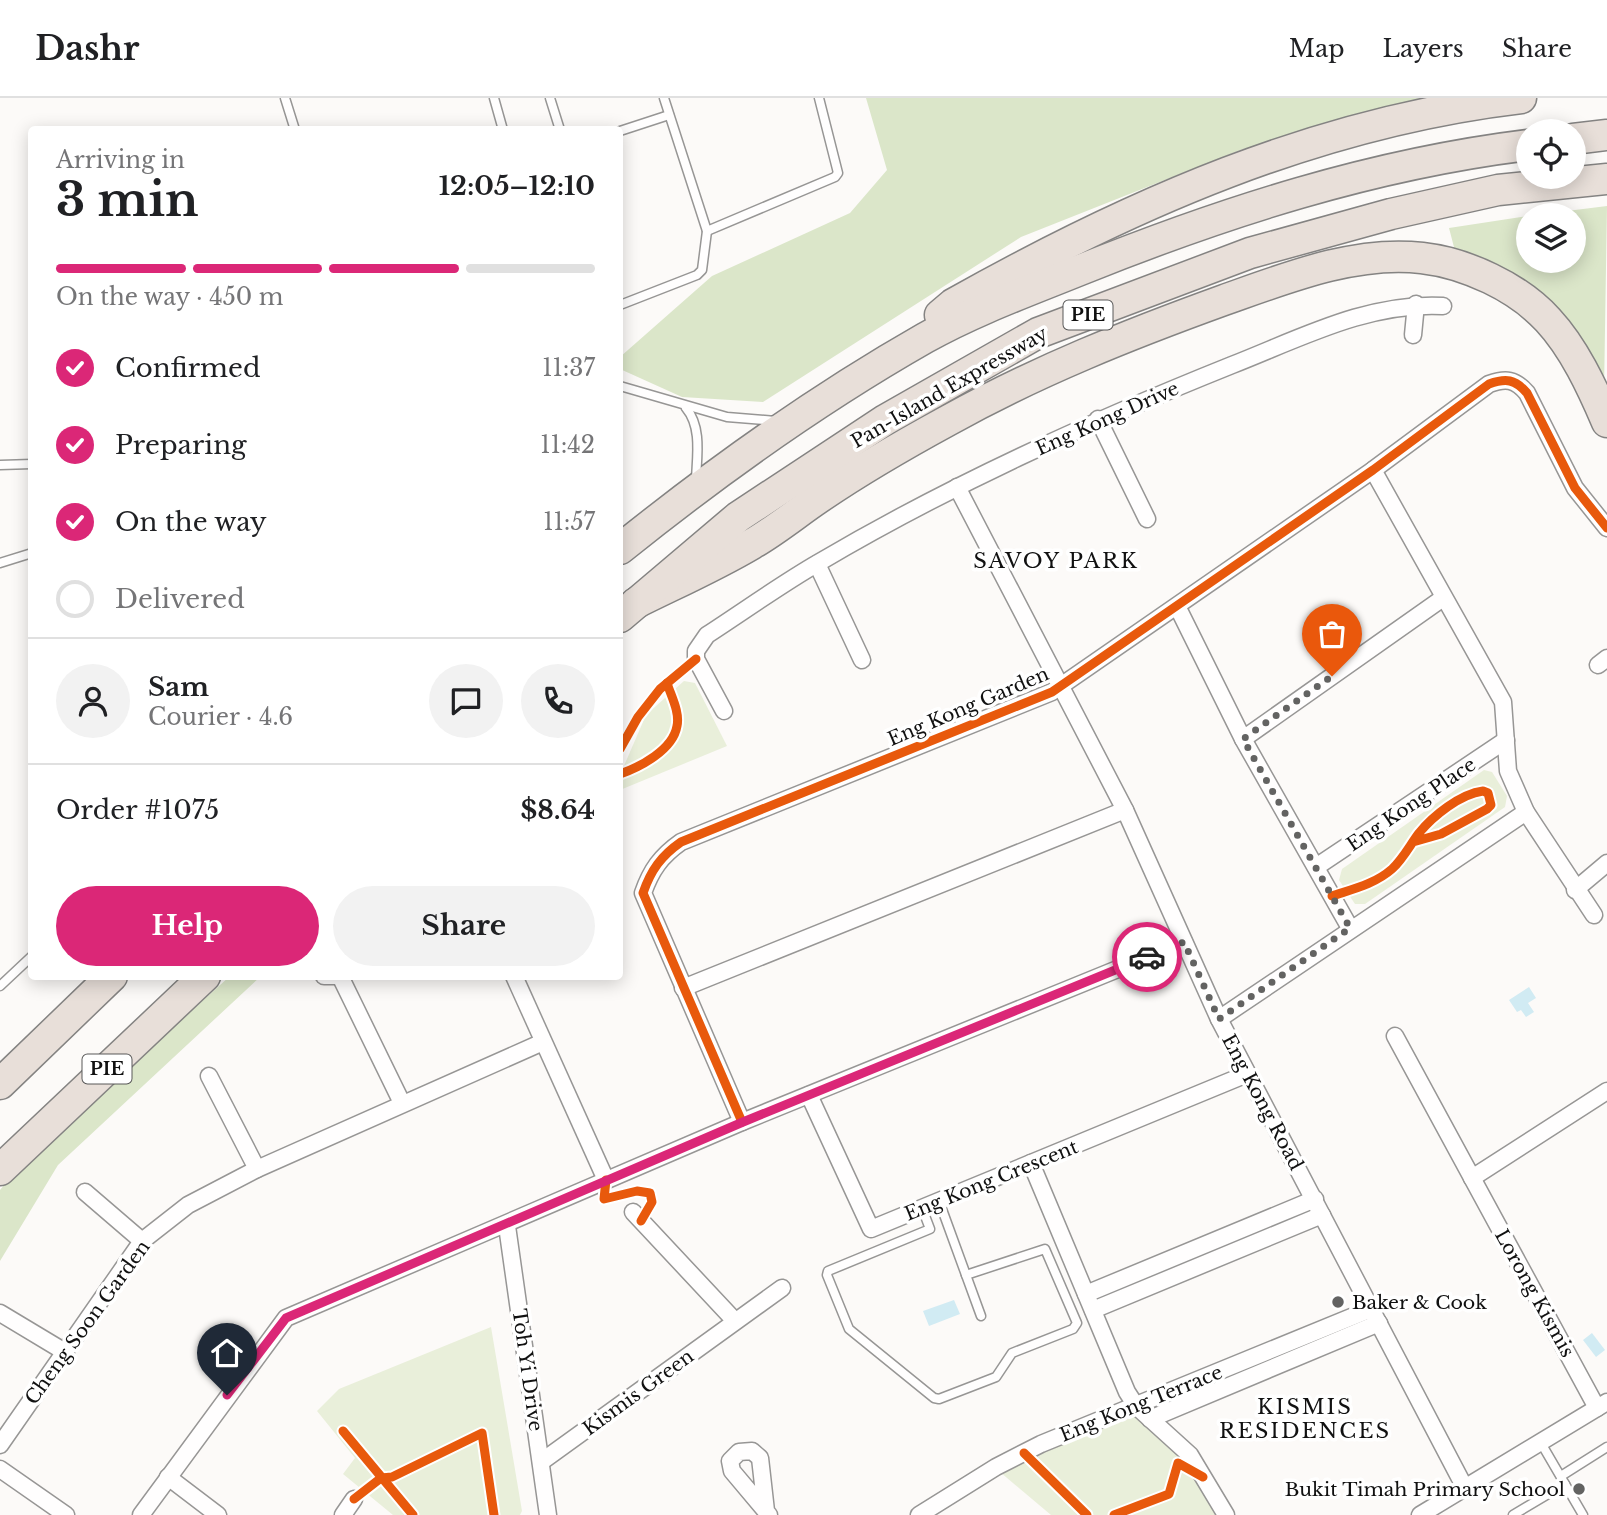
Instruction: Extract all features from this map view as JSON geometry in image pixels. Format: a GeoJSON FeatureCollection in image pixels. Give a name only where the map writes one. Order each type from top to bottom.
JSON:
{"type":"FeatureCollection","features":[{"type":"Feature","properties":{"kind":"highway"},"geometry":{"type":"LineString","coordinates":[[927,337],[942,312],[953,304],[1138,207],[1324,137],[1521,98]]}},
{"type":"Feature","properties":{"kind":"highway"},"geometry":{"type":"LineString","coordinates":[[1586,137],[1607,135]]}},
{"type":"Feature","properties":{"kind":"highway","name":"PIE"},"geometry":{"type":"LineString","coordinates":[[623,547],[696,487],[786,422],[927,337],[1157,239],[1344,178],[1516,147]]}},
{"type":"Feature","properties":{"kind":"highway","name":"Pan-Island Expressway"},"geometry":{"type":"LineString","coordinates":[[628,610],[738,517],[884,420],[1038,334],[1250,253],[1391,214],[1498,190],[1607,179]]}},
{"type":"Feature","properties":{"kind":"highway"},"geometry":{"type":"LineString","coordinates":[[628,610],[753,544],[877,462],[950,419],[1038,376],[1098,348],[1248,292],[1366,258],[1422,258],[1454,265],[1490,278],[1520,298],[1547,318],[1568,346],[1607,422]]}},
{"type":"Feature","properties":{"kind":"highway"},"geometry":{"type":"LineString","coordinates":[[0,1084],[108,980]]}},
{"type":"Feature","properties":{"kind":"highway","name":"PIE"},"geometry":{"type":"LineString","coordinates":[[0,1170],[201,980]]}},
{"type":"Feature","properties":{"kind":"street","name":"Eng Kong Drive"},"geometry":{"type":"LineString","coordinates":[[723,711],[696,659],[696,651],[707,635],[817,564],[957,487],[1098,419],[1354,316],[1414,304],[1443,306]]}},
{"type":"Feature","properties":{"kind":"street"},"geometry":{"type":"LineString","coordinates":[[1413,335],[1414,304]]}},
{"type":"Feature","properties":{"kind":"street","name":"Eng Kong Garden"},"geometry":{"type":"LineString","coordinates":[[743,1122],[643,893],[649,875],[663,854],[681,842],[1061,687],[1373,470],[1489,384],[1503,379],[1517,382],[1527,393],[1575,488],[1607,528]]}},
{"type":"Feature","properties":{"kind":"street"},"geometry":{"type":"LineString","coordinates":[[1098,419],[1147,519]]}},
{"type":"Feature","properties":{"kind":"street","name":"Eng Kong Place"},"geometry":{"type":"LineString","coordinates":[[1373,470],[1503,702],[1508,771],[1526,812],[1594,915]]}},
{"type":"Feature","properties":{"kind":"street","name":"Eng Kong Road"},"geometry":{"type":"LineString","coordinates":[[957,487],[1125,810],[1219,1019],[1465,1488]]}},
{"type":"Feature","properties":{"kind":"street"},"geometry":{"type":"LineString","coordinates":[[817,564],[862,660]]}},
{"type":"Feature","properties":{"kind":"street"},"geometry":{"type":"LineString","coordinates":[[1243,739],[1443,598]]}},
{"type":"Feature","properties":{"kind":"street"},"geometry":{"type":"LineString","coordinates":[[1178,608],[1243,739],[1350,928]]}},
{"type":"Feature","properties":{"kind":"street","name":"Eng Kong Place"},"geometry":{"type":"LineString","coordinates":[[1316,867],[1506,740]]}},
{"type":"Feature","properties":{"kind":"street"},"geometry":{"type":"LineString","coordinates":[[683,988],[1125,810]]}},
{"type":"Feature","properties":{"kind":"street"},"geometry":{"type":"LineString","coordinates":[[1219,1019],[1350,928],[1526,812]]}},
{"type":"Feature","properties":{"kind":"street"},"geometry":{"type":"LineString","coordinates":[[1575,890],[1607,863]]}},
{"type":"Feature","properties":{"kind":"street"},"geometry":{"type":"LineString","coordinates":[[141,1515],[282,1321],[743,1122],[1184,942]]}},
{"type":"Feature","properties":{"kind":"street"},"geometry":{"type":"LineString","coordinates":[[341,980],[402,1103]]}},
{"type":"Feature","properties":{"kind":"street"},"geometry":{"type":"LineString","coordinates":[[516,980],[606,1181]]}},
{"type":"Feature","properties":{"kind":"street","name":"Lorong Kismis"},"geometry":{"type":"LineString","coordinates":[[1395,1036],[1472,1178],[1602,1405],[1420,1515]]}},
{"type":"Feature","properties":{"kind":"street","name":"Cheng Soon Garden"},"geometry":{"type":"LineString","coordinates":[[0,1445],[142,1241],[188,1205],[257,1169],[543,1042]]}},
{"type":"Feature","properties":{"kind":"street","name":"Eng Kong Crescent"},"geometry":{"type":"LineString","coordinates":[[809,1095],[868,1227],[922,1208],[1247,1074]]}},
{"type":"Feature","properties":{"kind":"street"},"geometry":{"type":"LineString","coordinates":[[209,1076],[257,1169]]}},
{"type":"Feature","properties":{"kind":"street"},"geometry":{"type":"LineString","coordinates":[[1472,1178],[1607,1091]]}},
{"type":"Feature","properties":{"kind":"street"},"geometry":{"type":"LineString","coordinates":[[1031,1163],[1124,1386],[1136,1406],[1190,1455],[1226,1515]]}},
{"type":"Feature","properties":{"kind":"street"},"geometry":{"type":"LineString","coordinates":[[85,1192],[142,1241]]}},
{"type":"Feature","properties":{"kind":"street"},"geometry":{"type":"LineString","coordinates":[[1086,1294],[1315,1199]]}},
{"type":"Feature","properties":{"kind":"street"},"geometry":{"type":"LineString","coordinates":[[633,1212],[735,1321]]}},
{"type":"Feature","properties":{"kind":"street"},"geometry":{"type":"LineString","coordinates":[[1093,1310],[1322,1215]]}},
{"type":"Feature","properties":{"kind":"street","name":"Toh Yi Drive"},"geometry":{"type":"LineString","coordinates":[[507,1226],[548,1515]]}},
{"type":"Feature","properties":{"kind":"street","name":"Kismis Green"},"geometry":{"type":"LineString","coordinates":[[541,1462],[782,1288]]}},
{"type":"Feature","properties":{"kind":"street"},"geometry":{"type":"LineString","coordinates":[[0,1313],[65,1352]]}},
{"type":"Feature","properties":{"kind":"street","name":"Eng Kong Terrace"},"geometry":{"type":"LineString","coordinates":[[919,1515],[996,1467],[1041,1444],[1375,1316]]}},
{"type":"Feature","properties":{"kind":"street","name":"Eng Kong Terrace"},"geometry":{"type":"LineString","coordinates":[[1150,1419],[1375,1316]]}},
{"type":"Feature","properties":{"kind":"street"},"geometry":{"type":"LineString","coordinates":[[0,1469],[66,1515]]}},
{"type":"Feature","properties":{"kind":"street"},"geometry":{"type":"LineString","coordinates":[[168,1477],[218,1515]]}},
{"type":"Feature","properties":{"kind":"street"},"geometry":{"type":"LineString","coordinates":[[343,1515],[354,1499]]}},
{"type":"Feature","properties":{"kind":"lane"},"geometry":{"type":"LineString","coordinates":[[285,98],[294,126]]}},
{"type":"Feature","properties":{"kind":"lane"},"geometry":{"type":"LineString","coordinates":[[494,98],[502,126]]}},
{"type":"Feature","properties":{"kind":"lane"},"geometry":{"type":"LineString","coordinates":[[550,98],[559,126]]}},
{"type":"Feature","properties":{"kind":"lane"},"geometry":{"type":"LineString","coordinates":[[623,304],[701,273],[708,231],[664,98]]}},
{"type":"Feature","properties":{"kind":"lane"},"geometry":{"type":"LineString","coordinates":[[708,231],[835,177],[838,173],[834,152],[819,98]]}},
{"type":"Feature","properties":{"kind":"lane"},"geometry":{"type":"LineString","coordinates":[[623,130],[669,115]]}},
{"type":"Feature","properties":{"kind":"lane"},"geometry":{"type":"LineString","coordinates":[[623,387],[686,408],[727,417],[786,422]]}},
{"type":"Feature","properties":{"kind":"lane"},"geometry":{"type":"LineString","coordinates":[[686,408],[693,417],[697,437],[696,487]]}},
{"type":"Feature","properties":{"kind":"lane"},"geometry":{"type":"LineString","coordinates":[[0,465],[28,464]]}},
{"type":"Feature","properties":{"kind":"lane"},"geometry":{"type":"LineString","coordinates":[[0,563],[28,554]]}},
{"type":"Feature","properties":{"kind":"lane"},"geometry":{"type":"LineString","coordinates":[[0,986],[28,960]]}},
{"type":"Feature","properties":{"kind":"lane"},"geometry":{"type":"LineString","coordinates":[[939,1201],[981,1316]]}},
{"type":"Feature","properties":{"kind":"lane"},"geometry":{"type":"LineString","coordinates":[[922,1208],[930,1229],[828,1271],[827,1275],[849,1329],[934,1398],[939,1399],[996,1377],[1012,1353],[1073,1329],[1077,1323],[1045,1249],[966,1275]]}},
{"type":"Feature","properties":{"kind":"lane"},"geometry":{"type":"LineString","coordinates":[[1541,1443],[1583,1515]]}},
{"type":"Feature","properties":{"kind":"lane"},"geometry":{"type":"LineString","coordinates":[[1561,1476],[1607,1447]]}},
{"type":"Feature","properties":{"kind":"lane"},"geometry":{"type":"LineString","coordinates":[[1513,1515],[1566,1484]]}},
{"type":"Feature","properties":{"kind":"green space"},"geometry":{"type":"Polygon","coordinates":[[[866,98],[1470,98],[1243,149],[1021,237],[763,402],[682,397],[623,370],[623,354],[712,276],[850,213],[887,170],[866,98]]]}},
{"type":"Feature","properties":{"kind":"green space"},"geometry":{"type":"Polygon","coordinates":[[[1607,206],[1604,392],[1455,251],[1449,228],[1516,218],[1516,273],[1586,273],[1586,209],[1607,206]]]}},
{"type":"Feature","properties":{"kind":"green space"},"geometry":{"type":"Polygon","coordinates":[[[684,681],[695,683],[727,746],[623,789],[623,768],[646,715],[684,681]]]}},
{"type":"Feature","properties":{"kind":"green space"},"geometry":{"type":"Polygon","coordinates":[[[1484,770],[1492,772],[1507,796],[1505,807],[1365,904],[1355,904],[1339,880],[1342,869],[1484,770]]]}},
{"type":"Feature","properties":{"kind":"green space"},"geometry":{"type":"Polygon","coordinates":[[[226,980],[257,980],[58,1165],[0,1261],[0,1190],[24,1161],[226,980]]]}},
{"type":"Feature","properties":{"kind":"green space"},"geometry":{"type":"Polygon","coordinates":[[[491,1327],[522,1511],[520,1515],[393,1515],[343,1474],[355,1458],[317,1411],[339,1389],[491,1327]]]}},
{"type":"Feature","properties":{"kind":"green space"},"geometry":{"type":"Polygon","coordinates":[[[1135,1406],[1186,1452],[1224,1515],[1051,1515],[994,1467],[1135,1406]]]}},
{"type":"Feature","properties":{"kind":"water"},"geometry":{"type":"Polygon","coordinates":[[[1529,987],[1536,998],[1528,1003],[1534,1012],[1526,1017],[1521,1010],[1517,1012],[1509,1000],[1529,987]]]}},
{"type":"Feature","properties":{"kind":"water"},"geometry":{"type":"Polygon","coordinates":[[[954,1300],[960,1314],[929,1326],[923,1311],[954,1300]]]}},
{"type":"Feature","properties":{"kind":"water"},"geometry":{"type":"Polygon","coordinates":[[[1592,1333],[1605,1350],[1596,1357],[1583,1340],[1592,1333]]]}},
{"type":"Feature","properties":{"kind":"cycle path"},"geometry":{"type":"LineString","coordinates":[[742,1122],[643,893],[658,864],[681,842],[1052,692],[1373,470],[1489,384],[1510,381],[1527,393],[1575,488],[1607,528]]}},
{"type":"Feature","properties":{"kind":"cycle path"},"geometry":{"type":"LineString","coordinates":[[623,744],[638,717],[660,689],[696,659]]}},
{"type":"Feature","properties":{"kind":"cycle path"},"geometry":{"type":"LineString","coordinates":[[623,773],[654,756],[674,735],[677,715],[667,683]]}},
{"type":"Feature","properties":{"kind":"cycle path"},"geometry":{"type":"LineString","coordinates":[[1332,896],[1378,879],[1400,861],[1419,833],[1439,813],[1465,796],[1483,791],[1488,793],[1491,805],[1487,809],[1441,834],[1413,842]]}},
{"type":"Feature","properties":{"kind":"cycle path"},"geometry":{"type":"LineString","coordinates":[[606,1180],[604,1199],[637,1191],[650,1193],[652,1202],[641,1221]]}},
{"type":"Feature","properties":{"kind":"cycle path"},"geometry":{"type":"LineString","coordinates":[[343,1431],[413,1515]]}},
{"type":"Feature","properties":{"kind":"cycle path"},"geometry":{"type":"LineString","coordinates":[[354,1499],[381,1478],[392,1477],[482,1433],[494,1515]]}},
{"type":"Feature","properties":{"kind":"cycle path"},"geometry":{"type":"LineString","coordinates":[[1024,1453],[1087,1515]]}},
{"type":"Feature","properties":{"kind":"cycle path"},"geometry":{"type":"LineString","coordinates":[[1114,1515],[1169,1494],[1178,1463],[1203,1477]]}},
{"type":"Feature","properties":{"kind":"way so far"},"geometry":{"type":"LineString","coordinates":[[1147,957],[1184,942],[1219,1019],[1350,928],[1243,739],[1332,676]]}},
{"type":"Feature","properties":{"kind":"place","name":"Baker & Cook"},"geometry":{"type":"Point","coordinates":[1338,1302]}},
{"type":"Feature","properties":{"kind":"place","name":"Bukit Timah Primary School"},"geometry":{"type":"Point","coordinates":[1579,1489]}},
{"type":"Feature","properties":{"kind":"district","name":"SAVOY PARK"},"geometry":{"type":"Point","coordinates":[1056,561]}},
{"type":"Feature","properties":{"kind":"district","name":"KISMIS RESIDENCES"},"geometry":{"type":"Point","coordinates":[1305,1419]}},
{"type":"Feature","properties":{"kind":"route"},"geometry":{"type":"LineString","coordinates":[[227,1395],[286,1318],[507,1226],[743,1122],[1147,957]]}}]}
